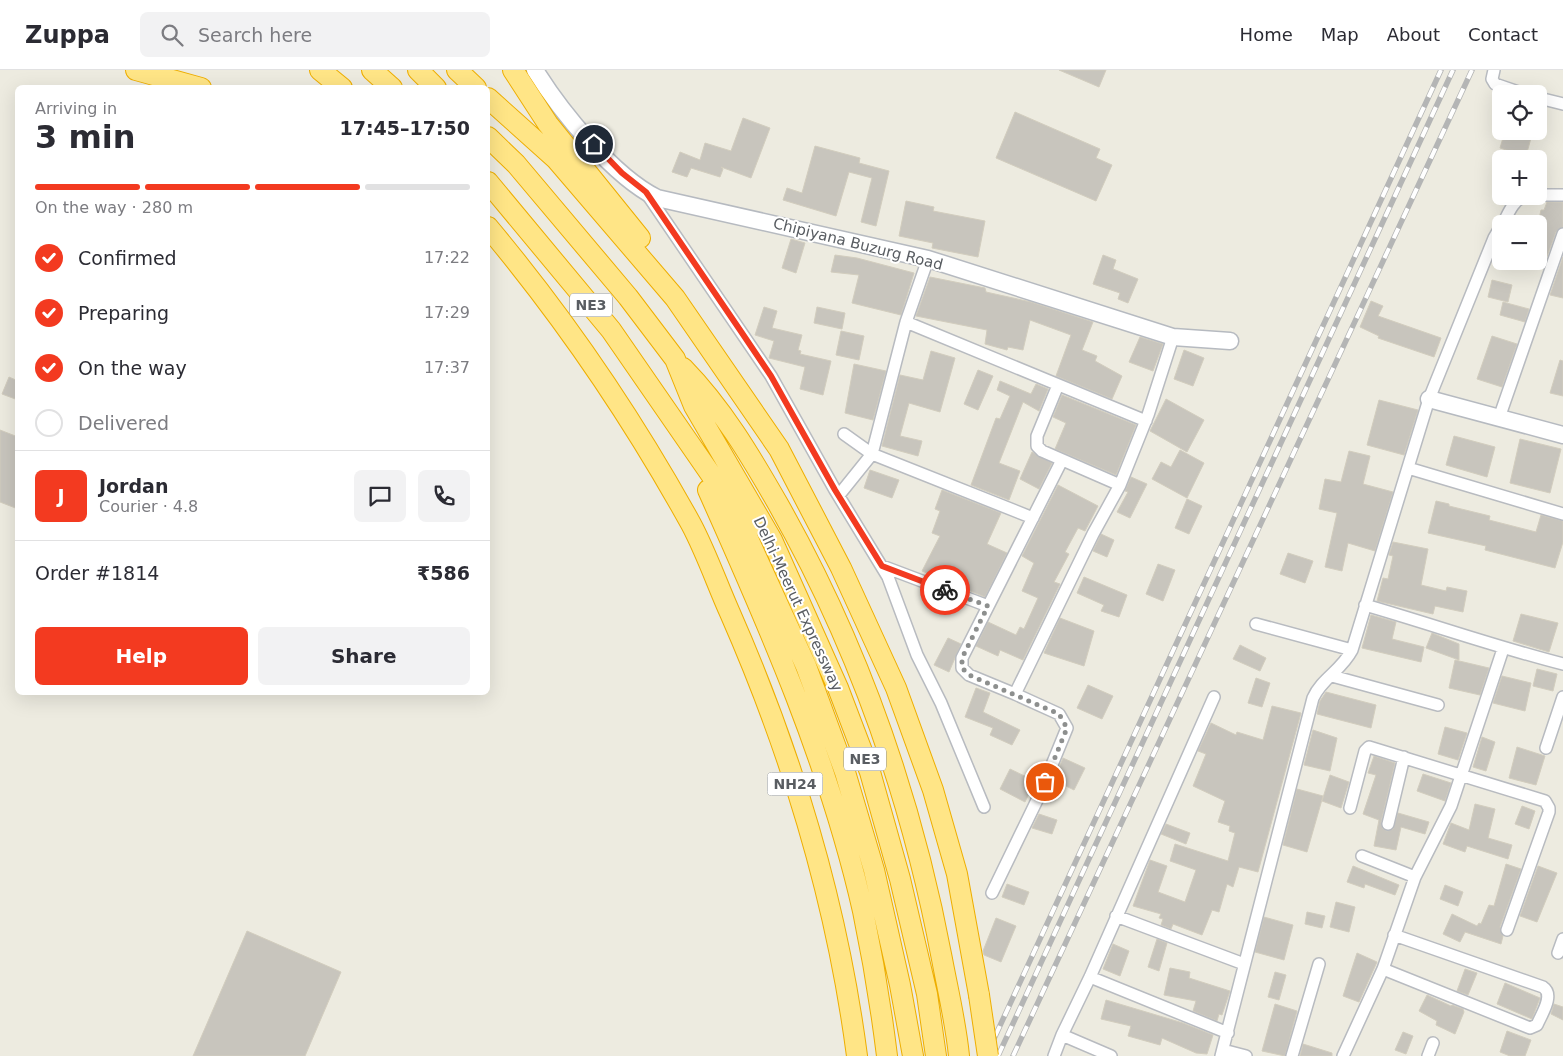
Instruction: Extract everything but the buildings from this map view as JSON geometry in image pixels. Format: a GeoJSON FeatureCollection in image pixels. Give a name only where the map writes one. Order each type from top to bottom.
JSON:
{"type":"FeatureCollection","features":[{"type":"Feature","properties":{"kind":"highway"},"geometry":{"type":"LineString","coordinates":[[136,70],[190,85]]}},
{"type":"Feature","properties":{"kind":"highway"},"geometry":{"type":"LineString","coordinates":[[320,70],[338,85]]}},
{"type":"Feature","properties":{"kind":"highway"},"geometry":{"type":"LineString","coordinates":[[372,70],[389,85]]}},
{"type":"Feature","properties":{"kind":"highway"},"geometry":{"type":"LineString","coordinates":[[418,70],[433,85]]}},
{"type":"Feature","properties":{"kind":"highway"},"geometry":{"type":"LineString","coordinates":[[457,70],[473,85]]}},
{"type":"Feature","properties":{"kind":"highway"},"geometry":{"type":"LineString","coordinates":[[513,70],[548,124],[640,238],[649,255],[655,275]]}},
{"type":"Feature","properties":{"kind":"highway"},"geometry":{"type":"LineString","coordinates":[[490,100],[556,159],[675,298],[778,447],[841,568],[896,688],[933,790],[952,858],[988,1056]]}},
{"type":"Feature","properties":{"kind":"highway","name":"Delhi-Meerut Expressway"},"geometry":{"type":"LineString","coordinates":[[490,139],[516,164],[628,297],[675,360],[694,406],[726,460],[718,487],[744,530],[802,657],[844,772],[874,870],[900,985],[913,1056]]}},
{"type":"Feature","properties":{"kind":"highway","name":"NE3"},"geometry":{"type":"LineString","coordinates":[[490,184],[612,330],[718,487]]}},
{"type":"Feature","properties":{"kind":"highway","name":"NH24"},"geometry":{"type":"LineString","coordinates":[[490,229],[526,273],[578,343],[625,414],[691,526],[744,645],[798,793],[835,925],[857,1056]]}},
{"type":"Feature","properties":{"kind":"highway"},"geometry":{"type":"LineString","coordinates":[[675,360],[708,393],[748,452],[792,528],[836,616],[877,716],[906,810],[931,904],[958,1048]]}},
{"type":"Feature","properties":{"kind":"highway"},"geometry":{"type":"LineString","coordinates":[[718,487],[824,776],[862,910],[874,969],[887,1056]]}},
{"type":"Feature","properties":{"kind":"highway","name":"Delhi-Meerut Expressway"},"geometry":{"type":"LineString","coordinates":[[718,487],[772,540],[838,688],[870,772],[900,879],[927,994],[936,1056]]}},
{"type":"Feature","properties":{"kind":"street","name":"Chipiyana Buzurg Road"},"geometry":{"type":"LineString","coordinates":[[535,70],[563,110],[622,173],[646,192],[671,202],[928,259],[1173,337],[1230,341]]}},
{"type":"Feature","properties":{"kind":"street"},"geometry":{"type":"LineString","coordinates":[[1494,70],[1492,79],[1498,85]]}},
{"type":"Feature","properties":{"kind":"street"},"geometry":{"type":"LineString","coordinates":[[1547,100],[1563,104]]}},
{"type":"Feature","properties":{"kind":"street"},"geometry":{"type":"LineString","coordinates":[[646,192],[771,376],[839,496],[882,566],[895,594],[917,655],[941,702],[984,807]]}},
{"type":"Feature","properties":{"kind":"street"},"geometry":{"type":"LineString","coordinates":[[1547,195],[1563,194]]}},
{"type":"Feature","properties":{"kind":"street"},"geometry":{"type":"LineString","coordinates":[[1499,418],[1563,234]]}},
{"type":"Feature","properties":{"kind":"street"},"geometry":{"type":"LineString","coordinates":[[1246,1056],[1222,1053],[1313,698],[1322,683],[1342,667],[1352,650],[1429,399],[1492,243]]}},
{"type":"Feature","properties":{"kind":"street"},"geometry":{"type":"LineString","coordinates":[[839,496],[872,454],[906,322],[928,259]]}},
{"type":"Feature","properties":{"kind":"street"},"geometry":{"type":"LineString","coordinates":[[906,322],[1146,421]]}},
{"type":"Feature","properties":{"kind":"street"},"geometry":{"type":"LineString","coordinates":[[1014,694],[1093,534],[1120,485],[1146,421],[1173,337]]}},
{"type":"Feature","properties":{"kind":"street"},"geometry":{"type":"LineString","coordinates":[[1058,385],[1037,436],[1037,446],[1042,451],[1120,485]]}},
{"type":"Feature","properties":{"kind":"street"},"geometry":{"type":"LineString","coordinates":[[1429,399],[1563,435]]}},
{"type":"Feature","properties":{"kind":"street"},"geometry":{"type":"LineString","coordinates":[[844,434],[872,454],[1033,518]]}},
{"type":"Feature","properties":{"kind":"street"},"geometry":{"type":"LineString","coordinates":[[992,894],[1040,794],[1067,728],[1059,714],[969,675],[962,668],[962,658],[1062,460]]}},
{"type":"Feature","properties":{"kind":"street"},"geometry":{"type":"LineString","coordinates":[[1408,468],[1563,514]]}},
{"type":"Feature","properties":{"kind":"street"},"geometry":{"type":"LineString","coordinates":[[882,566],[988,606]]}},
{"type":"Feature","properties":{"kind":"street"},"geometry":{"type":"LineString","coordinates":[[1365,605],[1440,626],[1503,649],[1563,664]]}},
{"type":"Feature","properties":{"kind":"street"},"geometry":{"type":"LineString","coordinates":[[1256,624],[1352,650]]}},
{"type":"Feature","properties":{"kind":"street"},"geometry":{"type":"LineString","coordinates":[[1343,1056],[1383,969],[1394,935],[1406,910],[1415,878],[1451,806],[1503,649]]}},
{"type":"Feature","properties":{"kind":"street"},"geometry":{"type":"LineString","coordinates":[[1332,676],[1438,706]]}},
{"type":"Feature","properties":{"kind":"street"},"geometry":{"type":"LineString","coordinates":[[1546,748],[1563,696]]}},
{"type":"Feature","properties":{"kind":"street"},"geometry":{"type":"LineString","coordinates":[[1054,1056],[1214,697]]}},
{"type":"Feature","properties":{"kind":"street"},"geometry":{"type":"LineString","coordinates":[[1350,808],[1367,748],[1373,746],[1461,777],[1542,800],[1549,808],[1507,930]]}},
{"type":"Feature","properties":{"kind":"street"},"geometry":{"type":"LineString","coordinates":[[1388,824],[1404,757]]}},
{"type":"Feature","properties":{"kind":"street"},"geometry":{"type":"LineString","coordinates":[[1362,856],[1415,878]]}},
{"type":"Feature","properties":{"kind":"street"},"geometry":{"type":"LineString","coordinates":[[1116,916],[1244,964]]}},
{"type":"Feature","properties":{"kind":"street"},"geometry":{"type":"LineString","coordinates":[[1383,969],[1530,1028],[1537,1025],[1549,996],[1547,990],[1543,987],[1394,935]]}},
{"type":"Feature","properties":{"kind":"street"},"geometry":{"type":"LineString","coordinates":[[1558,953],[1563,940]]}},
{"type":"Feature","properties":{"kind":"street"},"geometry":{"type":"LineString","coordinates":[[1292,1056],[1319,964]]}},
{"type":"Feature","properties":{"kind":"street"},"geometry":{"type":"LineString","coordinates":[[1090,977],[1228,1033]]}},
{"type":"Feature","properties":{"kind":"street"},"geometry":{"type":"LineString","coordinates":[[1062,1035],[1111,1056]]}},
{"type":"Feature","properties":{"kind":"street"},"geometry":{"type":"LineString","coordinates":[[1428,1056],[1433,1043]]}},
{"type":"Feature","properties":{"kind":"railway"},"geometry":{"type":"LineString","coordinates":[[986,1056],[1441,70]]}},
{"type":"Feature","properties":{"kind":"railway"},"geometry":{"type":"LineString","coordinates":[[998,1056],[1453,70]]}},
{"type":"Feature","properties":{"kind":"railway"},"geometry":{"type":"LineString","coordinates":[[1013,1056],[1472,70]]}},
{"type":"Feature","properties":{"kind":"way so far"},"geometry":{"type":"LineString","coordinates":[[945,590],[988,606],[962,658],[962,668],[969,675],[1059,714],[1064,721],[1067,728],[1045,782]]}},
{"type":"Feature","properties":{"kind":"route"},"geometry":{"type":"LineString","coordinates":[[594,144],[640,190],[646,192],[771,376],[810,442],[835,490],[882,566],[945,590]]}}]}
